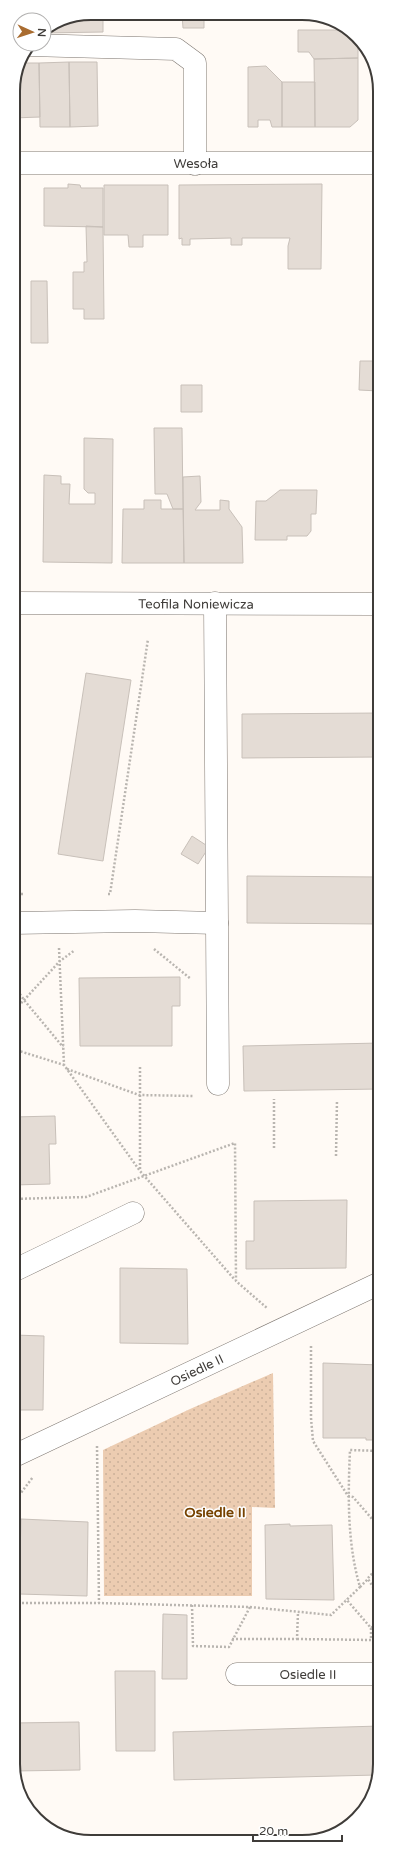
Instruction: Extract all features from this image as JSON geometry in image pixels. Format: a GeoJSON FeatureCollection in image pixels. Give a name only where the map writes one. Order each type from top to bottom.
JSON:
{"type":"FeatureCollection","features":[{"type":"Feature","properties":{"kind":"street"},"geometry":{"type":"LineString","coordinates":[[52,46],[176,49],[195,63],[195,164]]}},
{"type":"Feature","properties":{"kind":"street","name":"Wesoła"},"geometry":{"type":"LineString","coordinates":[[20,163],[373,163]]}},
{"type":"Feature","properties":{"kind":"street"},"geometry":{"type":"LineString","coordinates":[[215,602],[218,1084]]}},
{"type":"Feature","properties":{"kind":"street","name":"Teofila Noniewicza"},"geometry":{"type":"LineString","coordinates":[[20,603],[215,602],[373,604]]}},
{"type":"Feature","properties":{"kind":"street"},"geometry":{"type":"LineString","coordinates":[[20,923],[135,921],[217,923]]}},
{"type":"Feature","properties":{"kind":"street"},"geometry":{"type":"LineString","coordinates":[[20,1268],[133,1213]]}},
{"type":"Feature","properties":{"kind":"street","name":"Osiedle II"},"geometry":{"type":"LineString","coordinates":[[20,1453],[373,1286]]}},
{"type":"Feature","properties":{"kind":"street","name":"Osiedle II"},"geometry":{"type":"LineString","coordinates":[[237,1674],[373,1674]]}},
{"type":"Feature","properties":{"kind":"path"},"geometry":{"type":"LineString","coordinates":[[102,894],[110,894],[148,639]]}},
{"type":"Feature","properties":{"kind":"path"},"geometry":{"type":"LineString","coordinates":[[20,894],[28,894]]}},
{"type":"Feature","properties":{"kind":"path"},"geometry":{"type":"LineString","coordinates":[[135,921],[136,934],[210,994],[218,996]]}},
{"type":"Feature","properties":{"kind":"path"},"geometry":{"type":"LineString","coordinates":[[59,922],[64,1065],[140,1171],[236,1281],[268,1309]]}},
{"type":"Feature","properties":{"kind":"path"},"geometry":{"type":"LineString","coordinates":[[20,1004],[60,961],[95,936],[105,922]]}},
{"type":"Feature","properties":{"kind":"path"},"geometry":{"type":"LineString","coordinates":[[20,994],[63,1048]]}},
{"type":"Feature","properties":{"kind":"path"},"geometry":{"type":"LineString","coordinates":[[20,1051],[64,1065]]}},
{"type":"Feature","properties":{"kind":"path"},"geometry":{"type":"LineString","coordinates":[[140,1067],[140,1171]]}},
{"type":"Feature","properties":{"kind":"path"},"geometry":{"type":"LineString","coordinates":[[67,1069],[139,1095],[194,1096]]}},
{"type":"Feature","properties":{"kind":"path"},"geometry":{"type":"LineString","coordinates":[[274,1099],[274,1148]]}},
{"type":"Feature","properties":{"kind":"path"},"geometry":{"type":"LineString","coordinates":[[336,1156],[337,1100]]}},
{"type":"Feature","properties":{"kind":"path"},"geometry":{"type":"LineString","coordinates":[[20,1199],[86,1197],[234,1143],[236,1281]]}},
{"type":"Feature","properties":{"kind":"path"},"geometry":{"type":"LineString","coordinates":[[311,1315],[311,1418],[313,1441],[348,1496],[353,1497],[373,1520]]}},
{"type":"Feature","properties":{"kind":"path"},"geometry":{"type":"LineString","coordinates":[[94,1418],[99,1458],[100,1603]]}},
{"type":"Feature","properties":{"kind":"path"},"geometry":{"type":"LineString","coordinates":[[360,1587],[354,1566],[348,1496],[350,1450],[373,1450]]}},
{"type":"Feature","properties":{"kind":"path"},"geometry":{"type":"LineString","coordinates":[[20,1603],[100,1603],[250,1607],[331,1615],[373,1573]]}},
{"type":"Feature","properties":{"kind":"path"},"geometry":{"type":"LineString","coordinates":[[368,1579],[373,1587]]}},
{"type":"Feature","properties":{"kind":"path"},"geometry":{"type":"LineString","coordinates":[[232,1639],[371,1640],[371,1628],[346,1600]]}},
{"type":"Feature","properties":{"kind":"path"},"geometry":{"type":"LineString","coordinates":[[192,1605],[193,1646],[228,1647],[250,1607]]}},
{"type":"Feature","properties":{"kind":"path"},"geometry":{"type":"LineString","coordinates":[[297,1639],[298,1612]]}},
{"type":"Feature","properties":{"kind":"shaded area"},"geometry":{"type":"Polygon","coordinates":[[[273,1373],[275,1508],[252,1507],[252,1596],[104,1596],[103,1450],[190,1409],[273,1373]]]}},
{"type":"Feature","properties":{"kind":"building"},"geometry":{"type":"Polygon","coordinates":[[[103,20],[103,32],[52,33],[55,29],[72,22],[103,20]]]}},
{"type":"Feature","properties":{"kind":"building"},"geometry":{"type":"Polygon","coordinates":[[[182,20],[204,20],[204,28],[183,28],[182,20]]]}},
{"type":"Feature","properties":{"kind":"building"},"geometry":{"type":"Polygon","coordinates":[[[298,30],[339,30],[358,48],[358,58],[314,59],[309,52],[298,52],[298,30]]]}},
{"type":"Feature","properties":{"kind":"building"},"geometry":{"type":"Polygon","coordinates":[[[358,58],[358,120],[350,127],[315,127],[314,59],[358,58]]]}},
{"type":"Feature","properties":{"kind":"building"},"geometry":{"type":"Polygon","coordinates":[[[69,62],[70,127],[40,127],[39,63],[69,62]]]}},
{"type":"Feature","properties":{"kind":"building"},"geometry":{"type":"Polygon","coordinates":[[[69,62],[97,62],[98,126],[70,127],[69,62]]]}},
{"type":"Feature","properties":{"kind":"building"},"geometry":{"type":"Polygon","coordinates":[[[25,63],[39,63],[40,117],[20,118],[20,86],[22,72],[25,63]]]}},
{"type":"Feature","properties":{"kind":"building"},"geometry":{"type":"Polygon","coordinates":[[[266,66],[282,82],[282,127],[272,127],[270,120],[258,120],[258,127],[248,127],[248,67],[266,66]]]}},
{"type":"Feature","properties":{"kind":"building"},"geometry":{"type":"Polygon","coordinates":[[[282,82],[315,82],[315,127],[282,127],[282,82]]]}},
{"type":"Feature","properties":{"kind":"building"},"geometry":{"type":"Polygon","coordinates":[[[68,184],[80,185],[81,188],[103,188],[103,227],[44,226],[44,188],[68,188],[68,184]]]}},
{"type":"Feature","properties":{"kind":"building"},"geometry":{"type":"Polygon","coordinates":[[[322,184],[321,269],[288,269],[288,246],[290,238],[242,238],[242,245],[231,245],[231,238],[190,239],[190,245],[182,245],[182,238],[179,239],[179,185],[322,184]]]}},
{"type":"Feature","properties":{"kind":"building"},"geometry":{"type":"Polygon","coordinates":[[[104,185],[168,185],[168,235],[143,235],[143,247],[129,247],[128,235],[104,235],[104,185]]]}},
{"type":"Feature","properties":{"kind":"building"},"geometry":{"type":"Polygon","coordinates":[[[86,226],[103,227],[104,319],[84,319],[84,309],[73,309],[73,272],[84,272],[84,262],[87,262],[86,226]]]}},
{"type":"Feature","properties":{"kind":"building"},"geometry":{"type":"Polygon","coordinates":[[[31,281],[47,281],[48,343],[31,343],[31,281]]]}},
{"type":"Feature","properties":{"kind":"building"},"geometry":{"type":"Polygon","coordinates":[[[360,361],[373,361],[373,391],[359,390],[360,361]]]}},
{"type":"Feature","properties":{"kind":"building"},"geometry":{"type":"Polygon","coordinates":[[[181,385],[202,385],[202,412],[181,412],[181,385]]]}},
{"type":"Feature","properties":{"kind":"building"},"geometry":{"type":"Polygon","coordinates":[[[154,428],[182,428],[183,509],[173,509],[167,494],[155,494],[154,428]]]}},
{"type":"Feature","properties":{"kind":"building"},"geometry":{"type":"Polygon","coordinates":[[[84,438],[113,439],[112,563],[43,562],[44,475],[61,476],[61,484],[70,484],[69,504],[95,504],[95,493],[88,493],[84,489],[84,438]]]}},
{"type":"Feature","properties":{"kind":"building"},"geometry":{"type":"Polygon","coordinates":[[[200,476],[201,502],[195,510],[220,510],[220,500],[229,501],[229,509],[242,527],[243,563],[184,563],[183,477],[200,476]]]}},
{"type":"Feature","properties":{"kind":"building"},"geometry":{"type":"Polygon","coordinates":[[[280,490],[317,490],[316,514],[311,514],[311,531],[307,536],[287,536],[287,540],[255,540],[256,501],[266,501],[280,490]]]}},
{"type":"Feature","properties":{"kind":"building"},"geometry":{"type":"Polygon","coordinates":[[[144,500],[161,500],[161,509],[183,509],[184,563],[122,563],[123,509],[144,509],[144,500]]]}},
{"type":"Feature","properties":{"kind":"building"},"geometry":{"type":"Polygon","coordinates":[[[86,673],[131,680],[103,861],[58,854],[86,673]]]}},
{"type":"Feature","properties":{"kind":"building"},"geometry":{"type":"Polygon","coordinates":[[[373,713],[373,757],[242,758],[242,714],[373,713]]]}},
{"type":"Feature","properties":{"kind":"building"},"geometry":{"type":"Polygon","coordinates":[[[192,836],[209,847],[198,864],[181,854],[192,836]]]}},
{"type":"Feature","properties":{"kind":"building"},"geometry":{"type":"Polygon","coordinates":[[[247,876],[373,877],[373,924],[247,923],[247,876]]]}},
{"type":"Feature","properties":{"kind":"building"},"geometry":{"type":"Polygon","coordinates":[[[180,977],[180,1006],[172,1006],[172,1046],[80,1046],[79,978],[180,977]]]}},
{"type":"Feature","properties":{"kind":"building"},"geometry":{"type":"Polygon","coordinates":[[[373,1043],[373,1089],[244,1091],[243,1046],[373,1043]]]}},
{"type":"Feature","properties":{"kind":"building"},"geometry":{"type":"Polygon","coordinates":[[[55,1116],[56,1144],[49,1144],[50,1184],[20,1185],[20,1117],[55,1116]]]}},
{"type":"Feature","properties":{"kind":"building"},"geometry":{"type":"Polygon","coordinates":[[[347,1200],[346,1268],[246,1269],[246,1241],[254,1241],[254,1201],[347,1200]]]}},
{"type":"Feature","properties":{"kind":"building"},"geometry":{"type":"Polygon","coordinates":[[[120,1268],[187,1269],[188,1344],[120,1343],[120,1268]]]}},
{"type":"Feature","properties":{"kind":"building"},"geometry":{"type":"Polygon","coordinates":[[[20,1335],[44,1336],[43,1410],[20,1410],[20,1335]]]}},
{"type":"Feature","properties":{"kind":"building"},"geometry":{"type":"Polygon","coordinates":[[[323,1363],[373,1365],[373,1440],[366,1440],[366,1438],[323,1438],[323,1363]]]}},
{"type":"Feature","properties":{"kind":"building"},"geometry":{"type":"Polygon","coordinates":[[[21,1519],[88,1522],[87,1596],[20,1594],[21,1519]]]}},
{"type":"Feature","properties":{"kind":"building"},"geometry":{"type":"Polygon","coordinates":[[[290,1524],[290,1526],[332,1525],[334,1600],[266,1599],[265,1525],[290,1524]]]}},
{"type":"Feature","properties":{"kind":"building"},"geometry":{"type":"Polygon","coordinates":[[[163,1614],[187,1615],[187,1679],[162,1679],[163,1614]]]}},
{"type":"Feature","properties":{"kind":"building"},"geometry":{"type":"Polygon","coordinates":[[[115,1671],[155,1671],[155,1751],[116,1751],[115,1671]]]}},
{"type":"Feature","properties":{"kind":"building"},"geometry":{"type":"Polygon","coordinates":[[[79,1722],[80,1770],[21,1771],[20,1723],[79,1722]]]}},
{"type":"Feature","properties":{"kind":"building"},"geometry":{"type":"Polygon","coordinates":[[[373,1726],[372,1775],[174,1780],[173,1732],[373,1726]]]}},
{"type":"Feature","properties":{"kind":"district","name":"Osiedle II"},"geometry":{"type":"Point","coordinates":[215,1512]}}]}
